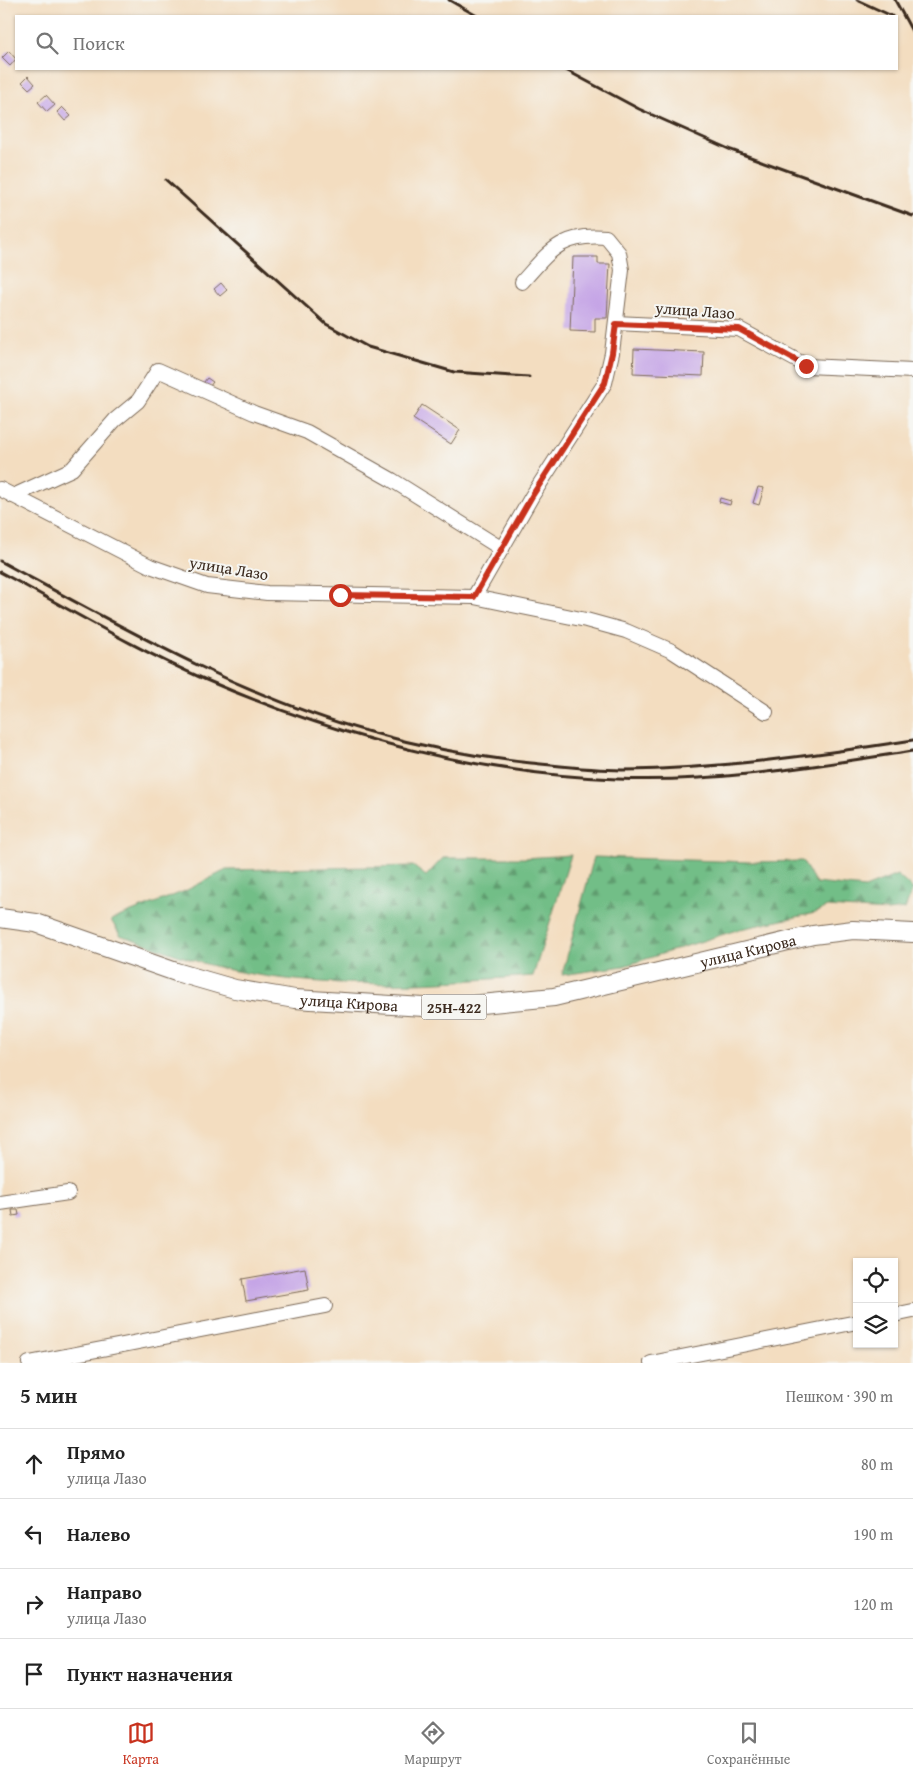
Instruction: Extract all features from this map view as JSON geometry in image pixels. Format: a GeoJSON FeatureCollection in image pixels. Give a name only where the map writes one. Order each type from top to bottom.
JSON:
{"type":"FeatureCollection","features":[{"type":"Feature","properties":{"kind":"main road","name":"улица Кирова"},"geometry":{"type":"LineString","coordinates":[[0,918],[36,923],[176,972],[235,989],[295,999],[440,1008],[554,997],[813,935],[853,930],[913,933]]}},
{"type":"Feature","properties":{"kind":"street"},"geometry":{"type":"LineString","coordinates":[[474,597],[532,496],[605,383],[616,324],[622,270],[620,253],[606,237],[588,235],[557,244],[522,282]]}},
{"type":"Feature","properties":{"kind":"street","name":"улица Лазо"},"geometry":{"type":"LineString","coordinates":[[616,324],[739,329],[806,366],[913,372]]}},
{"type":"Feature","properties":{"kind":"street"},"geometry":{"type":"LineString","coordinates":[[13,496],[72,469],[115,420],[138,401],[158,370],[254,413],[307,432],[392,480],[502,549]]}},
{"type":"Feature","properties":{"kind":"street","name":"улица Лазо"},"geometry":{"type":"LineString","coordinates":[[0,488],[150,566],[207,586],[268,593],[474,597],[586,620],[626,631],[672,651],[766,712]]}},
{"type":"Feature","properties":{"kind":"street"},"geometry":{"type":"LineString","coordinates":[[0,1203],[68,1193]]}},
{"type":"Feature","properties":{"kind":"street"},"geometry":{"type":"LineString","coordinates":[[29,1363],[325,1306]]}},
{"type":"Feature","properties":{"kind":"street"},"geometry":{"type":"LineString","coordinates":[[898,1314],[913,1311]]}},
{"type":"Feature","properties":{"kind":"street"},"geometry":{"type":"LineString","coordinates":[[651,1363],[853,1323]]}},
{"type":"Feature","properties":{"kind":"green space"},"geometry":{"type":"Polygon","coordinates":[[[571,855],[533,976],[384,984],[309,981],[272,977],[206,964],[120,935],[111,920],[185,891],[226,870],[413,866],[426,876],[443,858],[524,858],[571,855]]]}},
{"type":"Feature","properties":{"kind":"green space"},"geometry":{"type":"Polygon","coordinates":[[[594,857],[751,862],[802,861],[816,883],[865,888],[897,875],[913,889],[905,909],[887,911],[827,907],[815,913],[740,929],[624,966],[562,975],[594,857]]]}},
{"type":"Feature","properties":{"kind":"building"},"geometry":{"type":"Polygon","coordinates":[[[9,51],[15,60],[10,66],[2,58],[9,51]]]}},
{"type":"Feature","properties":{"kind":"building"},"geometry":{"type":"Polygon","coordinates":[[[28,76],[35,84],[29,89],[22,82],[28,76]]]}},
{"type":"Feature","properties":{"kind":"building"},"geometry":{"type":"Polygon","coordinates":[[[46,95],[55,105],[47,112],[38,102],[46,95]]]}},
{"type":"Feature","properties":{"kind":"building"},"geometry":{"type":"Polygon","coordinates":[[[62,107],[71,116],[65,121],[57,112],[62,107]]]}},
{"type":"Feature","properties":{"kind":"building"},"geometry":{"type":"Polygon","coordinates":[[[573,257],[598,257],[598,264],[610,264],[607,318],[595,318],[595,332],[570,331],[573,257]]]}},
{"type":"Feature","properties":{"kind":"building"},"geometry":{"type":"Polygon","coordinates":[[[221,283],[227,290],[220,296],[214,289],[221,283]]]}},
{"type":"Feature","properties":{"kind":"building"},"geometry":{"type":"Polygon","coordinates":[[[634,349],[704,352],[703,376],[633,373],[634,349]]]}},
{"type":"Feature","properties":{"kind":"building"},"geometry":{"type":"Polygon","coordinates":[[[207,378],[213,382],[206,391],[200,387],[207,378]]]}},
{"type":"Feature","properties":{"kind":"building"},"geometry":{"type":"Polygon","coordinates":[[[422,405],[460,430],[451,444],[413,419],[422,405]]]}},
{"type":"Feature","properties":{"kind":"building"},"geometry":{"type":"Polygon","coordinates":[[[758,487],[764,488],[759,505],[753,503],[758,487]]]}},
{"type":"Feature","properties":{"kind":"building"},"geometry":{"type":"Polygon","coordinates":[[[720,498],[731,501],[730,505],[719,502],[720,498]]]}},
{"type":"Feature","properties":{"kind":"building"},"geometry":{"type":"Polygon","coordinates":[[[12,1210],[18,1210],[19,1215],[13,1216],[12,1210]]]}},
{"type":"Feature","properties":{"kind":"building"},"geometry":{"type":"Polygon","coordinates":[[[305,1268],[309,1290],[246,1301],[242,1279],[305,1268]]]}},
{"type":"Feature","properties":{"kind":"railway"},"geometry":{"type":"LineString","coordinates":[[449,0],[475,15]]}},
{"type":"Feature","properties":{"kind":"railway"},"geometry":{"type":"LineString","coordinates":[[857,0],[890,15]]}},
{"type":"Feature","properties":{"kind":"railway"},"geometry":{"type":"LineString","coordinates":[[895,0],[913,33]]}},
{"type":"Feature","properties":{"kind":"railway"},"geometry":{"type":"LineString","coordinates":[[566,70],[639,109],[731,150],[913,216]]}},
{"type":"Feature","properties":{"kind":"railway"},"geometry":{"type":"LineString","coordinates":[[166,180],[326,324],[368,347],[454,372],[529,377]]}},
{"type":"Feature","properties":{"kind":"railway"},"geometry":{"type":"LineString","coordinates":[[0,561],[135,634],[227,679],[274,699],[370,732],[450,751],[531,763],[587,769],[622,770],[731,764],[804,756],[913,740]]}},
{"type":"Feature","properties":{"kind":"railway"},"geometry":{"type":"LineString","coordinates":[[0,572],[152,655],[204,679],[304,718],[406,748],[458,760],[564,776],[654,780],[766,772],[913,751]]}},
{"type":"Feature","properties":{"kind":"route"},"geometry":{"type":"LineString","coordinates":[[340,595],[474,597],[532,496],[605,383],[616,324],[739,329],[806,366]]}}]}
